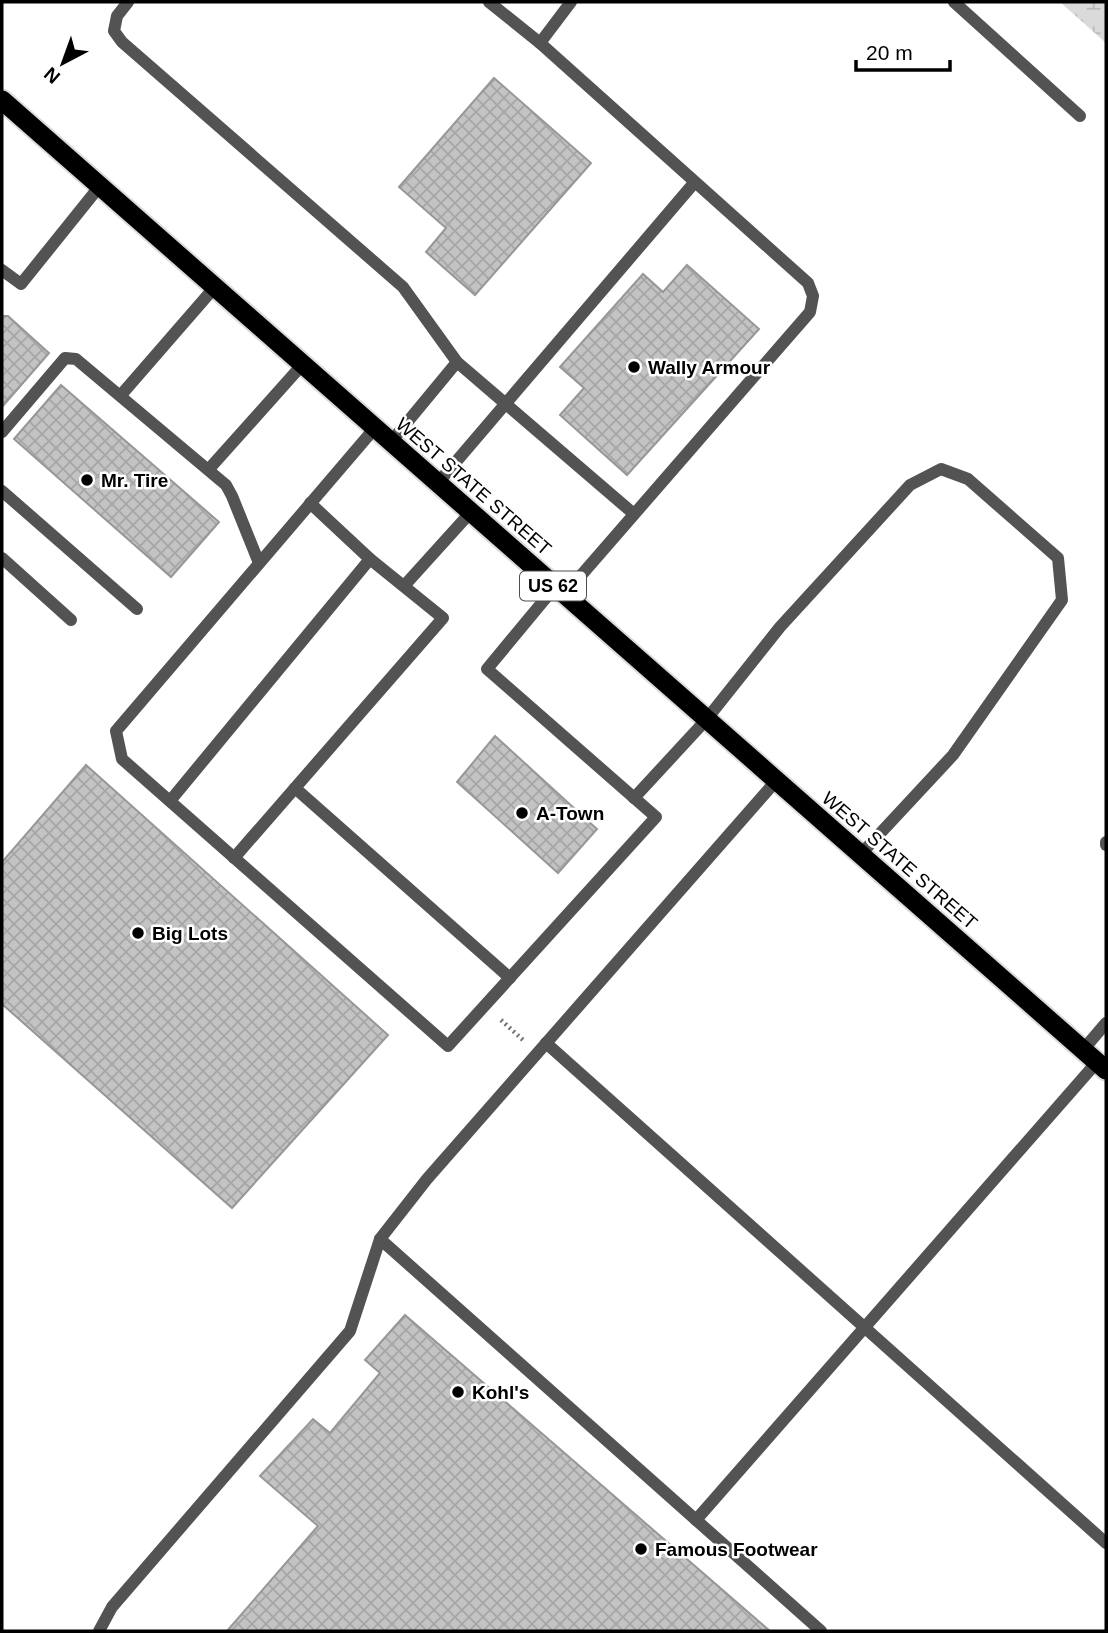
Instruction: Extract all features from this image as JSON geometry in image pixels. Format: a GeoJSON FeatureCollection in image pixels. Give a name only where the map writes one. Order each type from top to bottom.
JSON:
{"type":"FeatureCollection","features":[{"type":"Feature","properties":{"kind":"highway","name":"WEST STATE STREET"},"geometry":{"type":"LineString","coordinates":[[2,100],[1095,1061]]}},
{"type":"Feature","properties":{"kind":"lane"},"geometry":{"type":"LineString","coordinates":[[128,2],[117,16],[114,32],[122,43],[404,287],[457,362],[634,514]]}},
{"type":"Feature","properties":{"kind":"lane"},"geometry":{"type":"LineString","coordinates":[[374,429],[116,731],[122,759],[448,1046],[656,817],[486,668],[634,514],[810,312],[813,296],[808,283],[540,43],[489,2]]}},
{"type":"Feature","properties":{"kind":"lane"},"geometry":{"type":"LineString","coordinates":[[540,43],[571,2]]}},
{"type":"Feature","properties":{"kind":"lane"},"geometry":{"type":"LineString","coordinates":[[954,2],[1080,116]]}},
{"type":"Feature","properties":{"kind":"lane"},"geometry":{"type":"LineString","coordinates":[[437,484],[695,183]]}},
{"type":"Feature","properties":{"kind":"lane"},"geometry":{"type":"LineString","coordinates":[[2,270],[21,284],[99,187]]}},
{"type":"Feature","properties":{"kind":"lane"},"geometry":{"type":"LineString","coordinates":[[121,395],[214,288]]}},
{"type":"Feature","properties":{"kind":"lane"},"geometry":{"type":"LineString","coordinates":[[2,432],[65,358],[76,359],[226,485],[259,563]]}},
{"type":"Feature","properties":{"kind":"lane"},"geometry":{"type":"LineString","coordinates":[[390,443],[457,362]]}},
{"type":"Feature","properties":{"kind":"lane"},"geometry":{"type":"LineString","coordinates":[[209,470],[302,365]]}},
{"type":"Feature","properties":{"kind":"lane"},"geometry":{"type":"LineString","coordinates":[[634,797],[706,720],[780,627],[910,485],[941,469],[968,479],[1058,558],[1062,600],[953,755],[860,855]]}},
{"type":"Feature","properties":{"kind":"lane"},"geometry":{"type":"LineString","coordinates":[[2,491],[137,609]]}},
{"type":"Feature","properties":{"kind":"lane"},"geometry":{"type":"LineString","coordinates":[[234,858],[443,618],[370,559],[310,503]]}},
{"type":"Feature","properties":{"kind":"lane"},"geometry":{"type":"LineString","coordinates":[[404,586],[470,513]]}},
{"type":"Feature","properties":{"kind":"lane"},"geometry":{"type":"LineString","coordinates":[[2,558],[71,620]]}},
{"type":"Feature","properties":{"kind":"lane"},"geometry":{"type":"LineString","coordinates":[[170,801],[370,559]]}},
{"type":"Feature","properties":{"kind":"lane"},"geometry":{"type":"LineString","coordinates":[[97,1631],[112,1607],[350,1331],[380,1239],[427,1179],[776,781]]}},
{"type":"Feature","properties":{"kind":"lane"},"geometry":{"type":"LineString","coordinates":[[295,788],[510,978]]}},
{"type":"Feature","properties":{"kind":"lane"},"geometry":{"type":"LineString","coordinates":[[696,1520],[1095,1061],[1106,1023]]}},
{"type":"Feature","properties":{"kind":"lane"},"geometry":{"type":"LineString","coordinates":[[541,1048],[1106,1543]]}},
{"type":"Feature","properties":{"kind":"lane"},"geometry":{"type":"LineString","coordinates":[[380,1239],[821,1631]]}},
{"type":"Feature","properties":{"kind":"path"},"geometry":{"type":"LineString","coordinates":[[485,1006],[541,1048]]}},
{"type":"Feature","properties":{"kind":"green space"},"geometry":{"type":"Polygon","coordinates":[[[1060,2],[1106,2],[1106,43],[1060,2]]]}},
{"type":"Feature","properties":{"kind":"building"},"geometry":{"type":"Polygon","coordinates":[[[494,78],[591,163],[475,295],[426,252],[446,228],[399,187],[494,78]]]}},
{"type":"Feature","properties":{"kind":"building"},"geometry":{"type":"Polygon","coordinates":[[[687,265],[759,329],[627,475],[560,415],[584,388],[560,367],[643,274],[663,292],[687,265]]]}},
{"type":"Feature","properties":{"kind":"building"},"geometry":{"type":"Polygon","coordinates":[[[2,316],[8,316],[49,353],[2,407],[2,316]]]}},
{"type":"Feature","properties":{"kind":"building"},"geometry":{"type":"Polygon","coordinates":[[[61,385],[219,522],[171,577],[14,439],[61,385]]]}},
{"type":"Feature","properties":{"kind":"building"},"geometry":{"type":"Polygon","coordinates":[[[495,736],[597,829],[558,873],[457,782],[495,736]]]}},
{"type":"Feature","properties":{"kind":"building","name":"Big Lots"},"geometry":{"type":"Polygon","coordinates":[[[86,765],[388,1035],[232,1208],[2,1004],[2,862],[86,765]]]}},
{"type":"Feature","properties":{"kind":"building"},"geometry":{"type":"Polygon","coordinates":[[[405,1315],[770,1631],[227,1631],[318,1526],[260,1476],[313,1419],[330,1433],[380,1373],[365,1360],[405,1315]]]}},
{"type":"Feature","properties":{"kind":"place","name":"Wally Armour"},"geometry":{"type":"Point","coordinates":[634,367]}},
{"type":"Feature","properties":{"kind":"place","name":"Mr. Tire"},"geometry":{"type":"Point","coordinates":[87,480]}},
{"type":"Feature","properties":{"kind":"place","name":"A-Town"},"geometry":{"type":"Point","coordinates":[522,813]}},
{"type":"Feature","properties":{"kind":"place","name":"Big Lots"},"geometry":{"type":"Point","coordinates":[138,933]}},
{"type":"Feature","properties":{"kind":"place","name":"Kohl's"},"geometry":{"type":"Point","coordinates":[458,1392]}},
{"type":"Feature","properties":{"kind":"place","name":"Famous Footwear"},"geometry":{"type":"Point","coordinates":[641,1549]}}]}
